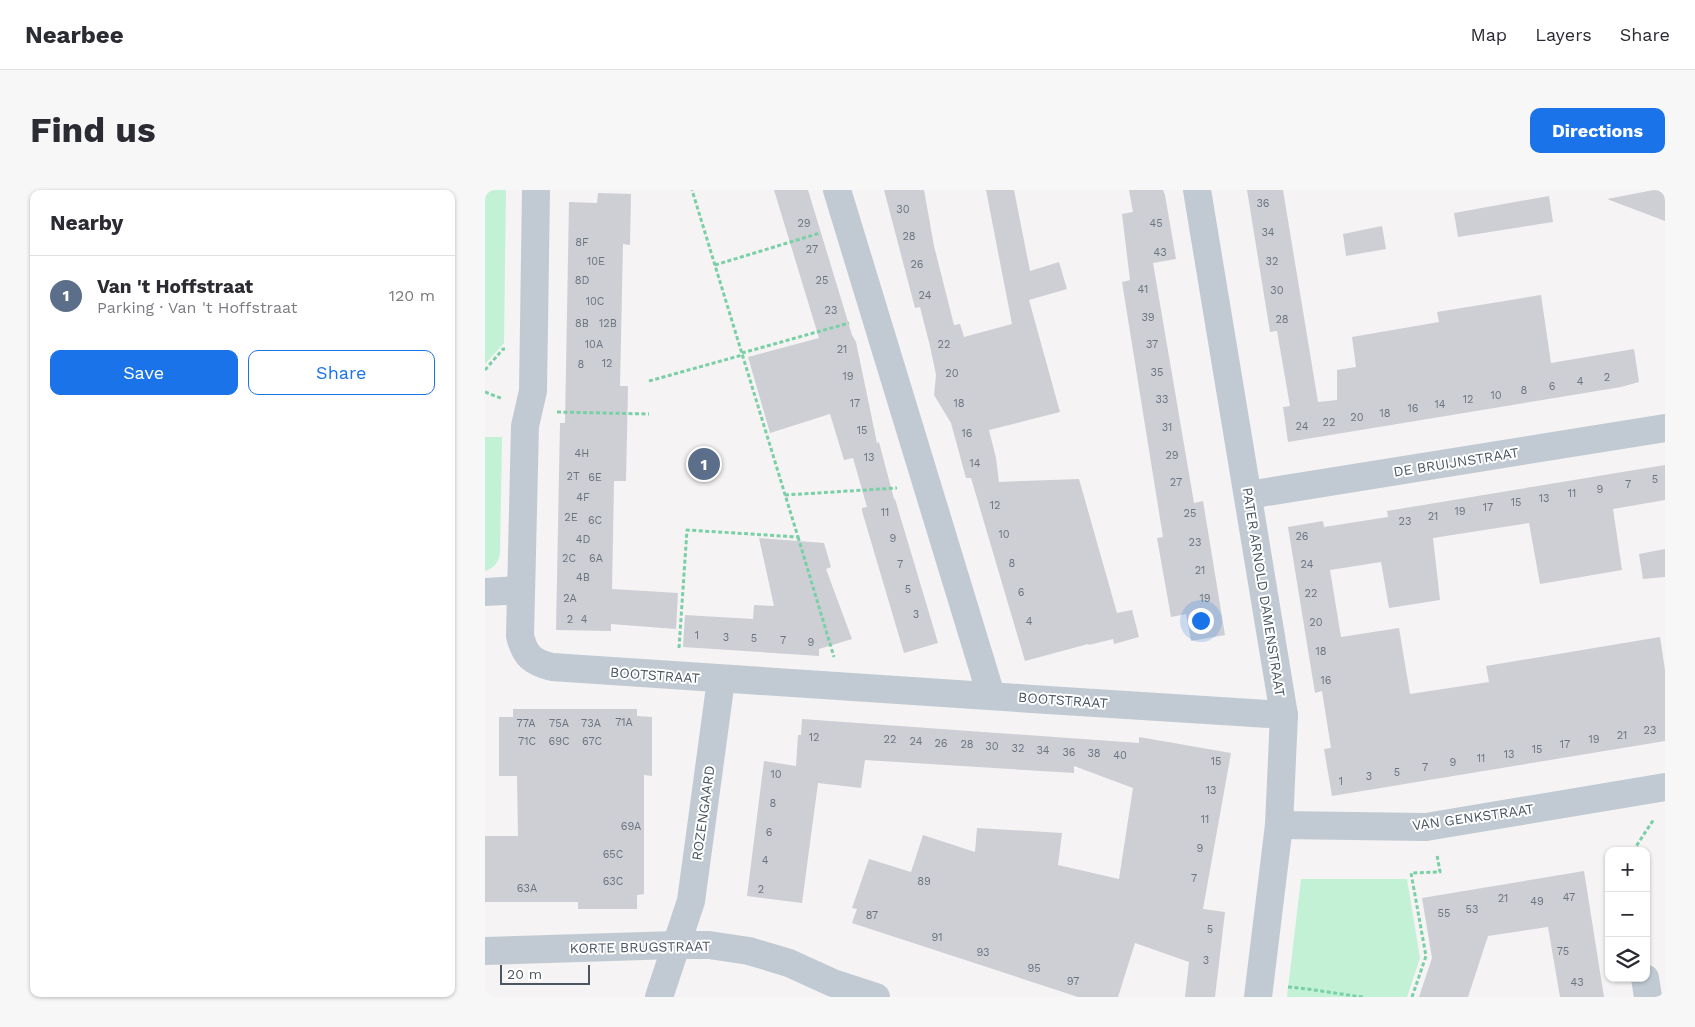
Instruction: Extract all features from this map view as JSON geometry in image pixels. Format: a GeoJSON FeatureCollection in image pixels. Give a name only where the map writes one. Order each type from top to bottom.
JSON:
{"type":"FeatureCollection","features":[{"type":"Feature","properties":{"kind":"street"},"geometry":{"type":"LineString","coordinates":[[485,592],[521,590],[525,426],[533,390],[536,190]]}},
{"type":"Feature","properties":{"kind":"street"},"geometry":{"type":"LineString","coordinates":[[837,190],[991,695]]}},
{"type":"Feature","properties":{"kind":"street","name":"PATER ARNOLD DAMENSTRAAT"},"geometry":{"type":"LineString","coordinates":[[1197,190],[1284,715],[1279,825],[1259,990]]}},
{"type":"Feature","properties":{"kind":"street","name":"DE BRUIJNSTRAAT"},"geometry":{"type":"LineString","coordinates":[[1248,495],[1665,428]]}},
{"type":"Feature","properties":{"kind":"street","name":"BOOTSTRAAT"},"geometry":{"type":"LineString","coordinates":[[521,590],[520,636],[523,647],[530,658],[540,664],[552,667],[632,663],[677,676],[721,680],[991,695],[1284,715]]}},
{"type":"Feature","properties":{"kind":"street","name":"ROZENGAARD"},"geometry":{"type":"LineString","coordinates":[[659,997],[691,901],[721,680]]}},
{"type":"Feature","properties":{"kind":"street","name":"VAN GENKSTRAAT"},"geometry":{"type":"LineString","coordinates":[[1279,825],[1426,827],[1665,787]]}},
{"type":"Feature","properties":{"kind":"street","name":"KORTE BRUGSTRAAT"},"geometry":{"type":"LineString","coordinates":[[485,951],[709,945],[749,950],[789,962],[833,983],[876,997]]}},
{"type":"Feature","properties":{"kind":"street"},"geometry":{"type":"LineString","coordinates":[[1646,982],[1648,997]]}},
{"type":"Feature","properties":{"kind":"path"},"geometry":{"type":"LineString","coordinates":[[692,190],[843,687]]}},
{"type":"Feature","properties":{"kind":"path"},"geometry":{"type":"LineString","coordinates":[[715,265],[847,224]]}},
{"type":"Feature","properties":{"kind":"path"},"geometry":{"type":"LineString","coordinates":[[649,381],[739,356],[741,352],[875,315]]}},
{"type":"Feature","properties":{"kind":"path"},"geometry":{"type":"LineString","coordinates":[[529,411],[649,414]]}},
{"type":"Feature","properties":{"kind":"path"},"geometry":{"type":"LineString","coordinates":[[785,495],[927,486]]}},
{"type":"Feature","properties":{"kind":"path"},"geometry":{"type":"LineString","coordinates":[[677,676],[687,530],[797,537]]}},
{"type":"Feature","properties":{"kind":"path"},"geometry":{"type":"LineString","coordinates":[[1413,997],[1426,956],[1411,873],[1440,872],[1433,825]]}},
{"type":"Feature","properties":{"kind":"path"},"geometry":{"type":"LineString","coordinates":[[1259,990],[1320,990],[1344,996],[1363,997]]}},
{"type":"Feature","properties":{"kind":"green space"},"geometry":{"type":"Polygon","coordinates":[[[485,190],[506,190],[504,343],[485,364],[485,190]]]}},
{"type":"Feature","properties":{"kind":"green space"},"geometry":{"type":"Polygon","coordinates":[[[485,437],[502,437],[500,554],[495,565],[485,571],[485,437]]]}},
{"type":"Feature","properties":{"kind":"green space"},"geometry":{"type":"Polygon","coordinates":[[[1301,879],[1407,879],[1420,958],[1407,997],[1287,997],[1301,879]]]}},
{"type":"Feature","properties":{"kind":"building"},"geometry":{"type":"Polygon","coordinates":[[[774,190],[808,190],[852,335],[856,342],[877,443],[879,442],[894,499],[938,643],[904,653],[862,511],[862,508],[867,507],[853,458],[844,460],[830,414],[770,433],[748,357],[819,338],[774,190]]]}},
{"type":"Feature","properties":{"kind":"building"},"geometry":{"type":"Polygon","coordinates":[[[884,190],[924,190],[934,246],[954,325],[960,324],[964,337],[1012,324],[986,190],[1014,190],[1030,271],[1059,262],[1067,289],[1029,300],[1060,412],[989,430],[996,458],[999,482],[1079,479],[1117,613],[1132,610],[1139,637],[1114,644],[1113,639],[1088,644],[1025,661],[971,478],[966,478],[951,423],[934,395],[936,375],[930,346],[920,307],[915,308],[884,190]]]}},
{"type":"Feature","properties":{"kind":"building"},"geometry":{"type":"Polygon","coordinates":[[[1129,190],[1163,190],[1176,259],[1153,263],[1194,503],[1203,501],[1225,635],[1191,641],[1186,614],[1171,617],[1157,538],[1163,537],[1122,282],[1130,280],[1122,214],[1133,212],[1129,190]]]}},
{"type":"Feature","properties":{"kind":"building"},"geometry":{"type":"Polygon","coordinates":[[[1247,190],[1283,190],[1318,402],[1337,400],[1337,370],[1356,367],[1352,337],[1439,322],[1437,312],[1541,295],[1551,363],[1634,349],[1639,382],[1621,387],[1288,442],[1283,407],[1290,406],[1277,331],[1270,332],[1247,190]]]}},
{"type":"Feature","properties":{"kind":"building"},"geometry":{"type":"Polygon","coordinates":[[[1654,190],[1665,190],[1665,221],[1607,199],[1654,190]]]}},
{"type":"Feature","properties":{"kind":"building"},"geometry":{"type":"Polygon","coordinates":[[[598,193],[631,194],[630,245],[623,244],[620,386],[628,386],[626,481],[614,481],[612,589],[678,593],[676,629],[611,624],[611,631],[556,630],[560,423],[565,423],[569,202],[597,203],[598,193]]]}},
{"type":"Feature","properties":{"kind":"building"},"geometry":{"type":"Polygon","coordinates":[[[1549,196],[1553,222],[1458,237],[1454,213],[1549,196]]]}},
{"type":"Feature","properties":{"kind":"building"},"geometry":{"type":"Polygon","coordinates":[[[1382,226],[1386,249],[1346,256],[1343,234],[1382,226]]]}},
{"type":"Feature","properties":{"kind":"building"},"geometry":{"type":"Polygon","coordinates":[[[1665,465],[1665,500],[1613,509],[1622,570],[1540,584],[1529,523],[1433,538],[1440,600],[1389,608],[1381,562],[1330,570],[1341,637],[1399,628],[1410,694],[1489,682],[1486,666],[1660,637],[1665,670],[1665,741],[1332,796],[1324,749],[1331,748],[1322,691],[1315,693],[1288,527],[1323,521],[1324,527],[1388,517],[1387,511],[1665,465]]]}},
{"type":"Feature","properties":{"kind":"building"},"geometry":{"type":"Polygon","coordinates":[[[759,538],[824,543],[831,567],[826,569],[852,639],[819,649],[819,656],[683,647],[685,615],[753,619],[754,605],[774,606],[759,538]]]}},
{"type":"Feature","properties":{"kind":"building"},"geometry":{"type":"Polygon","coordinates":[[[1665,549],[1665,577],[1643,579],[1639,554],[1665,549]]]}},
{"type":"Feature","properties":{"kind":"building"},"geometry":{"type":"Polygon","coordinates":[[[513,709],[637,709],[637,716],[652,717],[652,776],[644,775],[644,894],[637,895],[637,909],[578,909],[578,902],[485,902],[485,836],[518,836],[517,776],[499,776],[499,717],[513,717],[513,709]]]}},
{"type":"Feature","properties":{"kind":"building"},"geometry":{"type":"Polygon","coordinates":[[[802,719],[1139,743],[1139,737],[1231,753],[1203,909],[1225,912],[1215,997],[1185,997],[1189,962],[1135,943],[1118,997],[1078,997],[852,923],[857,909],[852,908],[869,859],[911,872],[923,835],[975,852],[977,828],[1062,833],[1058,865],[1119,879],[1133,788],[1074,766],[1074,773],[865,760],[861,788],[818,783],[802,903],[747,896],[764,761],[796,766],[798,735],[801,735],[802,719]]]}},
{"type":"Feature","properties":{"kind":"building"},"geometry":{"type":"Polygon","coordinates":[[[1584,871],[1604,997],[1560,997],[1548,927],[1488,936],[1468,997],[1419,997],[1432,958],[1422,898],[1584,871]]]}},
{"type":"Feature","properties":{"kind":"place","name":"Van 't Hoffstraat"},"geometry":{"type":"Point","coordinates":[704,464]}}]}
